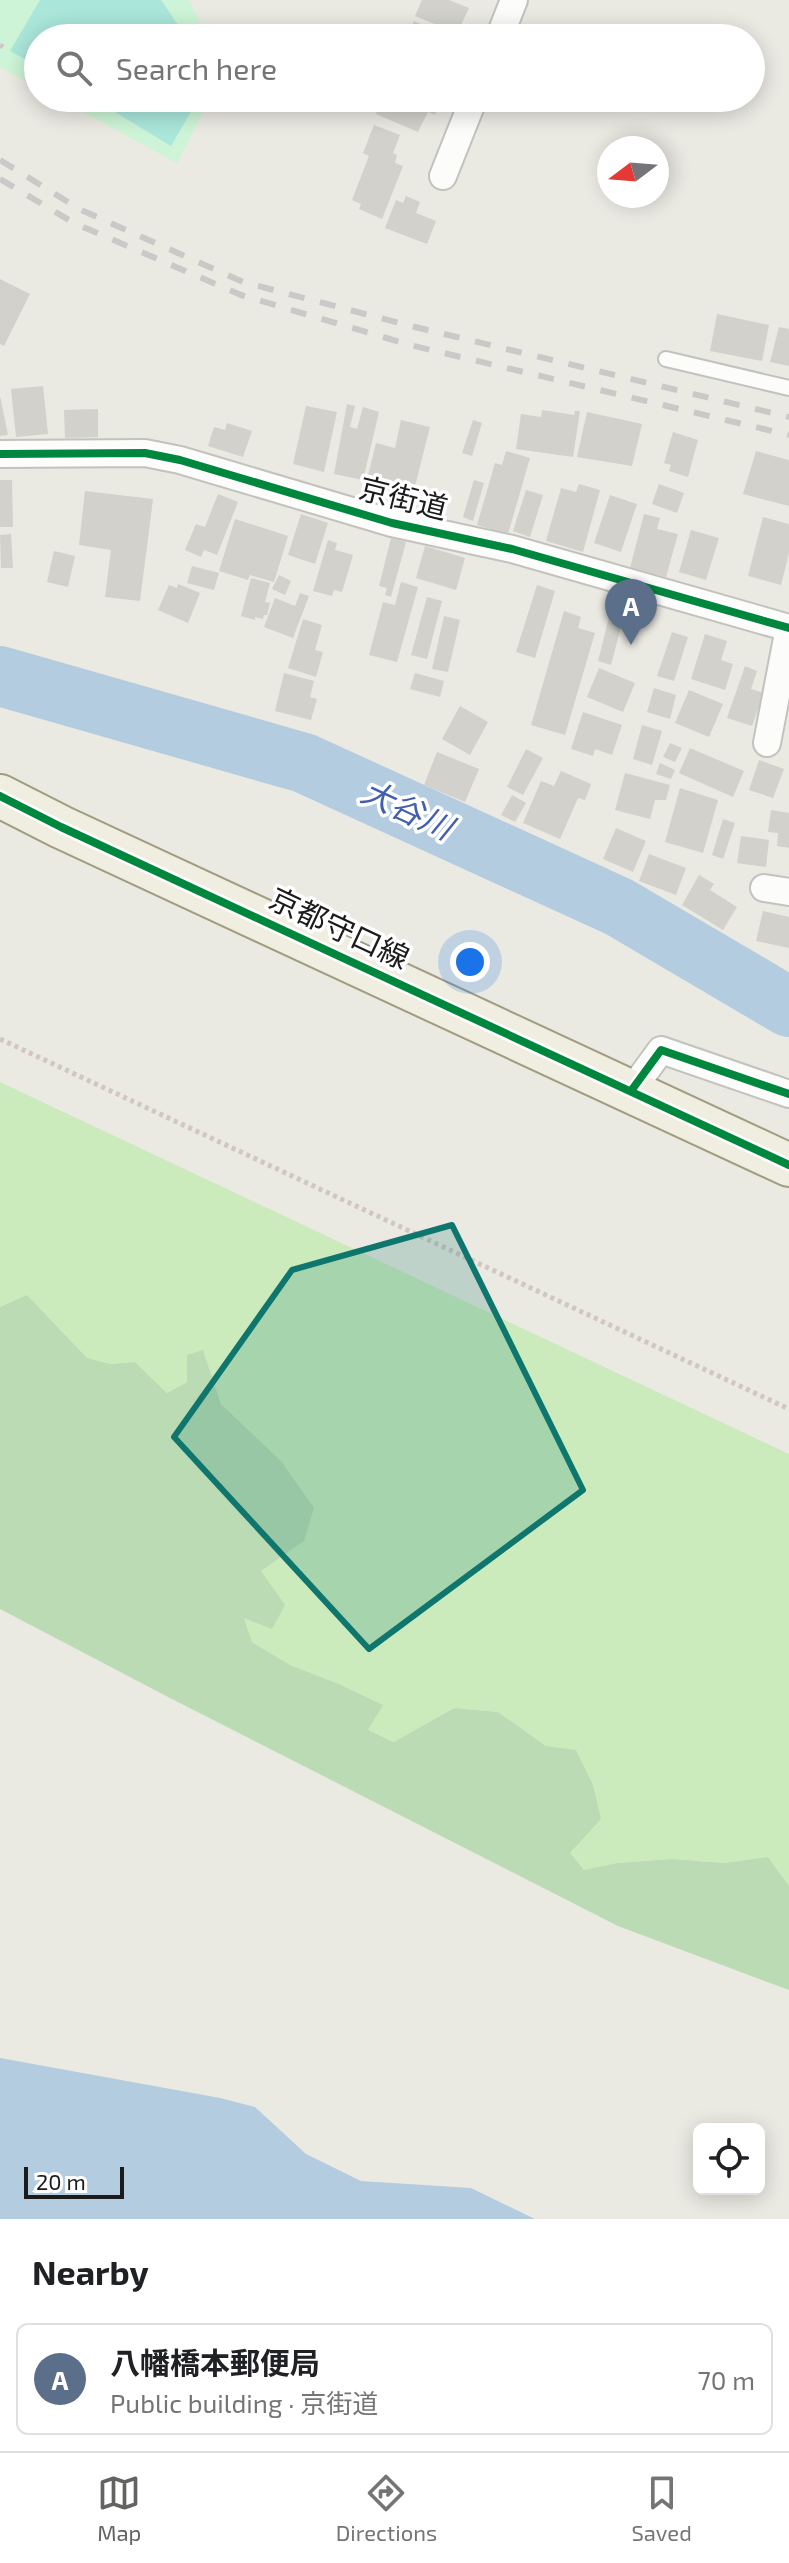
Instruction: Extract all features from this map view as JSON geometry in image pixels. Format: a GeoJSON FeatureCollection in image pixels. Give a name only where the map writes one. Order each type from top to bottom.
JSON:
{"type":"FeatureCollection","features":[{"type":"Feature","properties":{"kind":"main road","name":"京都守口線"},"geometry":{"type":"LineString","coordinates":[[0,796],[789,1165]]}},
{"type":"Feature","properties":{"kind":"street"},"geometry":{"type":"LineString","coordinates":[[505,24],[514,0]]}},
{"type":"Feature","properties":{"kind":"street"},"geometry":{"type":"LineString","coordinates":[[443,176],[468,112]]}},
{"type":"Feature","properties":{"kind":"street","name":"京街道"},"geometry":{"type":"LineString","coordinates":[[0,454],[145,453],[168,457],[392,523],[512,549],[789,628]]}},
{"type":"Feature","properties":{"kind":"street"},"geometry":{"type":"LineString","coordinates":[[767,743],[789,628]]}},
{"type":"Feature","properties":{"kind":"street"},"geometry":{"type":"LineString","coordinates":[[631,1091],[661,1050],[789,1094]]}},
{"type":"Feature","properties":{"kind":"lane"},"geometry":{"type":"LineString","coordinates":[[666,359],[789,388]]}},
{"type":"Feature","properties":{"kind":"path"},"geometry":{"type":"LineString","coordinates":[[0,1039],[789,1409]]}},
{"type":"Feature","properties":{"kind":"highlighted area"},"geometry":{"type":"Polygon","coordinates":[[[452,1225],[583,1490],[369,1649],[174,1437],[292,1270],[452,1225]]]}},
{"type":"Feature","properties":{"kind":"green space"},"geometry":{"type":"Polygon","coordinates":[[[0,0],[189,0],[200,24],[24,24],[24,80],[0,67],[0,0]]]}},
{"type":"Feature","properties":{"kind":"green space"},"geometry":{"type":"Polygon","coordinates":[[[83,112],[203,112],[177,163],[83,112]]]}},
{"type":"Feature","properties":{"kind":"green space"},"geometry":{"type":"Polygon","coordinates":[[[0,1082],[789,1454],[789,1886],[768,1857],[724,1863],[672,1859],[617,1863],[583,1871],[570,1854],[546,1746],[498,1712],[454,1708],[395,1742],[368,1730],[382,1705],[290,1665],[252,1642],[244,1617],[261,1571],[304,1541],[281,1461],[221,1404],[203,1351],[187,1382],[167,1393],[135,1362],[110,1364],[86,1358],[51,1320],[0,1307],[0,1082]]]}},
{"type":"Feature","properties":{"kind":"green space"},"geometry":{"type":"Polygon","coordinates":[[[27,1295],[87,1358],[110,1364],[135,1362],[167,1393],[187,1382],[187,1355],[203,1350],[221,1404],[281,1461],[314,1508],[304,1541],[261,1571],[285,1605],[272,1629],[244,1618],[252,1642],[290,1665],[383,1705],[368,1730],[394,1742],[454,1708],[498,1712],[546,1746],[576,1750],[593,1785],[601,1819],[570,1853],[584,1870],[617,1863],[672,1859],[724,1863],[768,1857],[789,1886],[789,1990],[618,1926],[0,1609],[0,1307],[27,1295]]]}},
{"type":"Feature","properties":{"kind":"shaded area"},"geometry":{"type":"Polygon","coordinates":[[[40,0],[161,0],[177,24],[26,24],[40,0]]]}},
{"type":"Feature","properties":{"kind":"shaded area"},"geometry":{"type":"Polygon","coordinates":[[[24,27],[24,58],[10,51],[24,27]]]}},
{"type":"Feature","properties":{"kind":"shaded area"},"geometry":{"type":"Polygon","coordinates":[[[115,112],[191,112],[171,146],[115,112]]]}},
{"type":"Feature","properties":{"kind":"shaded area"},"geometry":{"type":"Polygon","coordinates":[[[0,2058],[255,2107],[306,2154],[361,2181],[471,2188],[535,2219],[0,2219],[0,2058]]]}},
{"type":"Feature","properties":{"kind":"building"},"geometry":{"type":"Polygon","coordinates":[[[422,0],[449,0],[469,8],[461,24],[435,24],[415,16],[422,0]]]}},
{"type":"Feature","properties":{"kind":"building"},"geometry":{"type":"Polygon","coordinates":[[[377,112],[428,112],[418,132],[377,112]]]}},
{"type":"Feature","properties":{"kind":"building"},"geometry":{"type":"Polygon","coordinates":[[[374,125],[400,135],[393,153],[397,155],[395,163],[403,166],[382,219],[359,209],[361,204],[352,200],[369,156],[363,153],[374,125]]]}},
{"type":"Feature","properties":{"kind":"building"},"geometry":{"type":"Polygon","coordinates":[[[406,196],[420,202],[416,213],[436,221],[427,244],[385,228],[396,200],[403,203],[406,196]]]}},
{"type":"Feature","properties":{"kind":"building"},"geometry":{"type":"Polygon","coordinates":[[[0,279],[30,294],[4,346],[0,344],[0,279]]]}},
{"type":"Feature","properties":{"kind":"building"},"geometry":{"type":"Polygon","coordinates":[[[717,314],[769,325],[762,361],[710,351],[717,314]]]}},
{"type":"Feature","properties":{"kind":"building"},"geometry":{"type":"Polygon","coordinates":[[[779,327],[789,329],[789,366],[770,362],[779,327]]]}},
{"type":"Feature","properties":{"kind":"building"},"geometry":{"type":"Polygon","coordinates":[[[43,386],[48,434],[16,437],[11,389],[43,386]]]}},
{"type":"Feature","properties":{"kind":"building"},"geometry":{"type":"Polygon","coordinates":[[[0,396],[8,435],[0,436],[0,396]]]}},
{"type":"Feature","properties":{"kind":"building"},"geometry":{"type":"Polygon","coordinates":[[[347,404],[355,406],[350,427],[357,429],[363,407],[379,412],[363,480],[334,474],[347,404]]]}},
{"type":"Feature","properties":{"kind":"building"},"geometry":{"type":"Polygon","coordinates":[[[306,406],[337,412],[324,472],[293,464],[306,406]]]}},
{"type":"Feature","properties":{"kind":"building"},"geometry":{"type":"Polygon","coordinates":[[[98,409],[98,437],[65,438],[64,410],[98,409]]]}},
{"type":"Feature","properties":{"kind":"building"},"geometry":{"type":"Polygon","coordinates":[[[542,410],[574,415],[575,411],[580,411],[573,457],[516,449],[521,414],[541,417],[542,410]]]}},
{"type":"Feature","properties":{"kind":"building"},"geometry":{"type":"Polygon","coordinates":[[[587,412],[642,424],[632,466],[577,457],[587,412]]]}},
{"type":"Feature","properties":{"kind":"building"},"geometry":{"type":"Polygon","coordinates":[[[401,420],[430,427],[410,506],[394,502],[397,492],[366,484],[376,443],[395,448],[401,420]]]}},
{"type":"Feature","properties":{"kind":"building"},"geometry":{"type":"Polygon","coordinates":[[[473,420],[482,423],[472,456],[462,453],[473,420]]]}},
{"type":"Feature","properties":{"kind":"building"},"geometry":{"type":"Polygon","coordinates":[[[227,423],[252,431],[243,457],[208,446],[214,427],[225,430],[227,423]]]}},
{"type":"Feature","properties":{"kind":"building"},"geometry":{"type":"Polygon","coordinates":[[[673,432],[698,440],[688,477],[669,471],[671,465],[664,463],[673,432]]]}},
{"type":"Feature","properties":{"kind":"building"},"geometry":{"type":"Polygon","coordinates":[[[506,451],[530,458],[508,534],[477,525],[495,463],[502,465],[506,451]]]}},
{"type":"Feature","properties":{"kind":"building"},"geometry":{"type":"Polygon","coordinates":[[[756,451],[789,460],[789,506],[743,494],[756,451]]]}},
{"type":"Feature","properties":{"kind":"building"},"geometry":{"type":"Polygon","coordinates":[[[0,480],[12,480],[13,527],[0,527],[0,480]]]}},
{"type":"Feature","properties":{"kind":"building"},"geometry":{"type":"Polygon","coordinates":[[[474,480],[484,483],[473,521],[463,517],[474,480]]]}},
{"type":"Feature","properties":{"kind":"building"},"geometry":{"type":"Polygon","coordinates":[[[579,484],[600,490],[583,552],[546,541],[561,488],[576,492],[579,484]]]}},
{"type":"Feature","properties":{"kind":"building"},"geometry":{"type":"Polygon","coordinates":[[[659,484],[684,493],[677,513],[652,504],[659,484]]]}},
{"type":"Feature","properties":{"kind":"building"},"geometry":{"type":"Polygon","coordinates":[[[526,490],[543,495],[530,537],[513,531],[526,490]]]}},
{"type":"Feature","properties":{"kind":"building"},"geometry":{"type":"Polygon","coordinates":[[[85,491],[153,499],[140,601],[105,597],[111,550],[79,545],[85,491]]]}},
{"type":"Feature","properties":{"kind":"building"},"geometry":{"type":"Polygon","coordinates":[[[218,494],[238,502],[217,555],[204,550],[201,557],[185,550],[196,524],[205,527],[218,494]]]}},
{"type":"Feature","properties":{"kind":"building"},"geometry":{"type":"Polygon","coordinates":[[[610,495],[637,504],[621,552],[594,543],[610,495]]]}},
{"type":"Feature","properties":{"kind":"building"},"geometry":{"type":"Polygon","coordinates":[[[301,514],[328,523],[315,564],[288,555],[301,514]]]}},
{"type":"Feature","properties":{"kind":"building"},"geometry":{"type":"Polygon","coordinates":[[[644,514],[660,518],[657,529],[678,534],[666,577],[630,568],[644,514]]]}},
{"type":"Feature","properties":{"kind":"building"},"geometry":{"type":"Polygon","coordinates":[[[763,517],[789,524],[789,553],[781,585],[748,576],[763,517]]]}},
{"type":"Feature","properties":{"kind":"building"},"geometry":{"type":"Polygon","coordinates":[[[235,519],[288,536],[274,582],[250,575],[248,580],[219,571],[235,519]]]}},
{"type":"Feature","properties":{"kind":"building"},"geometry":{"type":"Polygon","coordinates":[[[691,530],[719,538],[706,580],[679,572],[691,530]]]}},
{"type":"Feature","properties":{"kind":"building"},"geometry":{"type":"Polygon","coordinates":[[[11,534],[13,568],[1,568],[0,535],[11,534]]]}},
{"type":"Feature","properties":{"kind":"building"},"geometry":{"type":"Polygon","coordinates":[[[391,538],[406,542],[391,597],[385,595],[387,588],[379,586],[391,538]]]}},
{"type":"Feature","properties":{"kind":"building"},"geometry":{"type":"Polygon","coordinates":[[[328,540],[337,543],[335,550],[353,555],[342,592],[334,590],[332,596],[313,591],[328,540]]]}},
{"type":"Feature","properties":{"kind":"building"},"geometry":{"type":"Polygon","coordinates":[[[425,546],[465,558],[456,590],[416,578],[425,546]]]}},
{"type":"Feature","properties":{"kind":"building"},"geometry":{"type":"Polygon","coordinates":[[[54,551],[75,556],[68,587],[47,582],[54,551]]]}},
{"type":"Feature","properties":{"kind":"building"},"geometry":{"type":"Polygon","coordinates":[[[192,566],[219,573],[214,590],[187,583],[192,566]]]}},
{"type":"Feature","properties":{"kind":"building"},"geometry":{"type":"Polygon","coordinates":[[[279,575],[291,581],[285,595],[272,589],[279,575]]]}},
{"type":"Feature","properties":{"kind":"building"},"geometry":{"type":"Polygon","coordinates":[[[251,578],[270,583],[265,602],[270,603],[263,619],[241,616],[251,578]]]}},
{"type":"Feature","properties":{"kind":"building"},"geometry":{"type":"Polygon","coordinates":[[[401,582],[418,587],[397,662],[369,655],[383,602],[395,605],[401,582]]]}},
{"type":"Feature","properties":{"kind":"building"},"geometry":{"type":"Polygon","coordinates":[[[178,584],[200,593],[188,623],[158,610],[169,585],[177,588],[178,584]]]}},
{"type":"Feature","properties":{"kind":"building"},"geometry":{"type":"Polygon","coordinates":[[[537,585],[555,591],[535,658],[516,652],[537,585]]]}},
{"type":"Feature","properties":{"kind":"building"},"geometry":{"type":"Polygon","coordinates":[[[300,593],[309,596],[293,638],[264,627],[275,598],[295,606],[300,593]]]}},
{"type":"Feature","properties":{"kind":"building"},"geometry":{"type":"Polygon","coordinates":[[[427,597],[442,601],[427,659],[411,655],[427,597]]]}},
{"type":"Feature","properties":{"kind":"building"},"geometry":{"type":"Polygon","coordinates":[[[614,597],[628,600],[611,665],[598,661],[614,597]]]}},
{"type":"Feature","properties":{"kind":"building"},"geometry":{"type":"Polygon","coordinates":[[[564,611],[581,617],[578,628],[595,633],[565,735],[531,725],[564,611]]]}},
{"type":"Feature","properties":{"kind":"building"},"geometry":{"type":"Polygon","coordinates":[[[444,616],[460,620],[448,672],[432,669],[444,616]]]}},
{"type":"Feature","properties":{"kind":"building"},"geometry":{"type":"Polygon","coordinates":[[[303,619],[322,625],[315,650],[323,652],[316,677],[288,668],[303,619]]]}},
{"type":"Feature","properties":{"kind":"building"},"geometry":{"type":"Polygon","coordinates":[[[672,632],[688,637],[674,681],[657,676],[672,632]]]}},
{"type":"Feature","properties":{"kind":"building"},"geometry":{"type":"Polygon","coordinates":[[[705,634],[727,641],[721,660],[733,664],[725,690],[691,679],[705,634]]]}},
{"type":"Feature","properties":{"kind":"building"},"geometry":{"type":"Polygon","coordinates":[[[745,666],[757,671],[751,689],[764,693],[752,726],[727,718],[745,666]]]}},
{"type":"Feature","properties":{"kind":"building"},"geometry":{"type":"Polygon","coordinates":[[[599,668],[635,683],[623,712],[587,697],[599,668]]]}},
{"type":"Feature","properties":{"kind":"building"},"geometry":{"type":"Polygon","coordinates":[[[284,673],[314,681],[310,697],[317,699],[311,720],[275,711],[284,673]]]}},
{"type":"Feature","properties":{"kind":"building"},"geometry":{"type":"Polygon","coordinates":[[[415,673],[444,681],[440,697],[410,689],[415,673]]]}},
{"type":"Feature","properties":{"kind":"building"},"geometry":{"type":"Polygon","coordinates":[[[654,688],[676,695],[670,719],[647,712],[654,688]]]}},
{"type":"Feature","properties":{"kind":"building"},"geometry":{"type":"Polygon","coordinates":[[[689,690],[723,704],[709,737],[675,723],[689,690]]]}},
{"type":"Feature","properties":{"kind":"building"},"geometry":{"type":"Polygon","coordinates":[[[460,706],[488,722],[470,755],[442,739],[460,706]]]}},
{"type":"Feature","properties":{"kind":"building"},"geometry":{"type":"Polygon","coordinates":[[[583,712],[622,725],[612,755],[595,749],[593,756],[571,749],[583,712]]]}},
{"type":"Feature","properties":{"kind":"building"},"geometry":{"type":"Polygon","coordinates":[[[642,725],[662,731],[652,765],[633,759],[642,725]]]}},
{"type":"Feature","properties":{"kind":"building"},"geometry":{"type":"Polygon","coordinates":[[[670,743],[682,748],[675,762],[663,757],[670,743]]]}},
{"type":"Feature","properties":{"kind":"building"},"geometry":{"type":"Polygon","coordinates":[[[690,748],[744,771],[733,797],[679,773],[690,748]]]}},
{"type":"Feature","properties":{"kind":"building"},"geometry":{"type":"Polygon","coordinates":[[[526,749],[543,758],[523,795],[507,787],[526,749]]]}},
{"type":"Feature","properties":{"kind":"building"},"geometry":{"type":"Polygon","coordinates":[[[437,752],[479,769],[465,802],[424,785],[437,752]]]}},
{"type":"Feature","properties":{"kind":"building"},"geometry":{"type":"Polygon","coordinates":[[[759,760],[784,769],[773,798],[749,790],[759,760]]]}},
{"type":"Feature","properties":{"kind":"building"},"geometry":{"type":"Polygon","coordinates":[[[660,763],[675,770],[671,779],[656,774],[660,763]]]}},
{"type":"Feature","properties":{"kind":"building"},"geometry":{"type":"Polygon","coordinates":[[[561,771],[591,784],[585,800],[578,798],[560,839],[523,823],[541,781],[554,786],[561,771]]]}},
{"type":"Feature","properties":{"kind":"building"},"geometry":{"type":"Polygon","coordinates":[[[625,773],[670,785],[666,800],[655,800],[650,819],[615,810],[625,773]]]}},
{"type":"Feature","properties":{"kind":"building"},"geometry":{"type":"Polygon","coordinates":[[[680,788],[718,800],[703,853],[665,842],[680,788]]]}},
{"type":"Feature","properties":{"kind":"building"},"geometry":{"type":"Polygon","coordinates":[[[512,795],[526,803],[515,822],[501,815],[512,795]]]}},
{"type":"Feature","properties":{"kind":"building"},"geometry":{"type":"Polygon","coordinates":[[[771,810],[789,813],[789,848],[777,846],[778,833],[768,832],[771,810]]]}},
{"type":"Feature","properties":{"kind":"building"},"geometry":{"type":"Polygon","coordinates":[[[723,819],[735,823],[723,859],[712,855],[723,819]]]}},
{"type":"Feature","properties":{"kind":"building"},"geometry":{"type":"Polygon","coordinates":[[[616,828],[646,841],[633,872],[603,859],[616,828]]]}},
{"type":"Feature","properties":{"kind":"building"},"geometry":{"type":"Polygon","coordinates":[[[741,836],[769,840],[766,867],[737,863],[741,836]]]}},
{"type":"Feature","properties":{"kind":"building"},"geometry":{"type":"Polygon","coordinates":[[[649,854],[686,868],[676,895],[639,881],[649,854]]]}},
{"type":"Feature","properties":{"kind":"building"},"geometry":{"type":"Polygon","coordinates":[[[699,875],[714,884],[710,890],[737,907],[723,930],[682,905],[699,875]]]}},
{"type":"Feature","properties":{"kind":"building"},"geometry":{"type":"Polygon","coordinates":[[[763,911],[789,917],[789,948],[756,941],[763,911]]]}},
{"type":"Feature","properties":{"kind":"waterway","name":"大谷川"},"geometry":{"type":"LineString","coordinates":[[0,676],[304,763],[619,907],[789,1007]]}},
{"type":"Feature","properties":{"kind":"railway"},"geometry":{"type":"LineString","coordinates":[[0,160],[81,210],[243,282],[415,327],[789,417]]}},
{"type":"Feature","properties":{"kind":"railway"},"geometry":{"type":"LineString","coordinates":[[0,179],[74,223],[241,295],[410,345],[789,435]]}},
{"type":"Feature","properties":{"kind":"cycle path"},"geometry":{"type":"LineString","coordinates":[[0,454],[145,453],[180,460],[392,523],[512,549],[789,628]]}},
{"type":"Feature","properties":{"kind":"cycle path"},"geometry":{"type":"LineString","coordinates":[[0,796],[789,1165]]}},
{"type":"Feature","properties":{"kind":"cycle path"},"geometry":{"type":"LineString","coordinates":[[631,1091],[661,1050],[789,1094]]}},
{"type":"Feature","properties":{"kind":"place","name":"八幡橋本郵便局"},"geometry":{"type":"Point","coordinates":[631,645]}}]}
